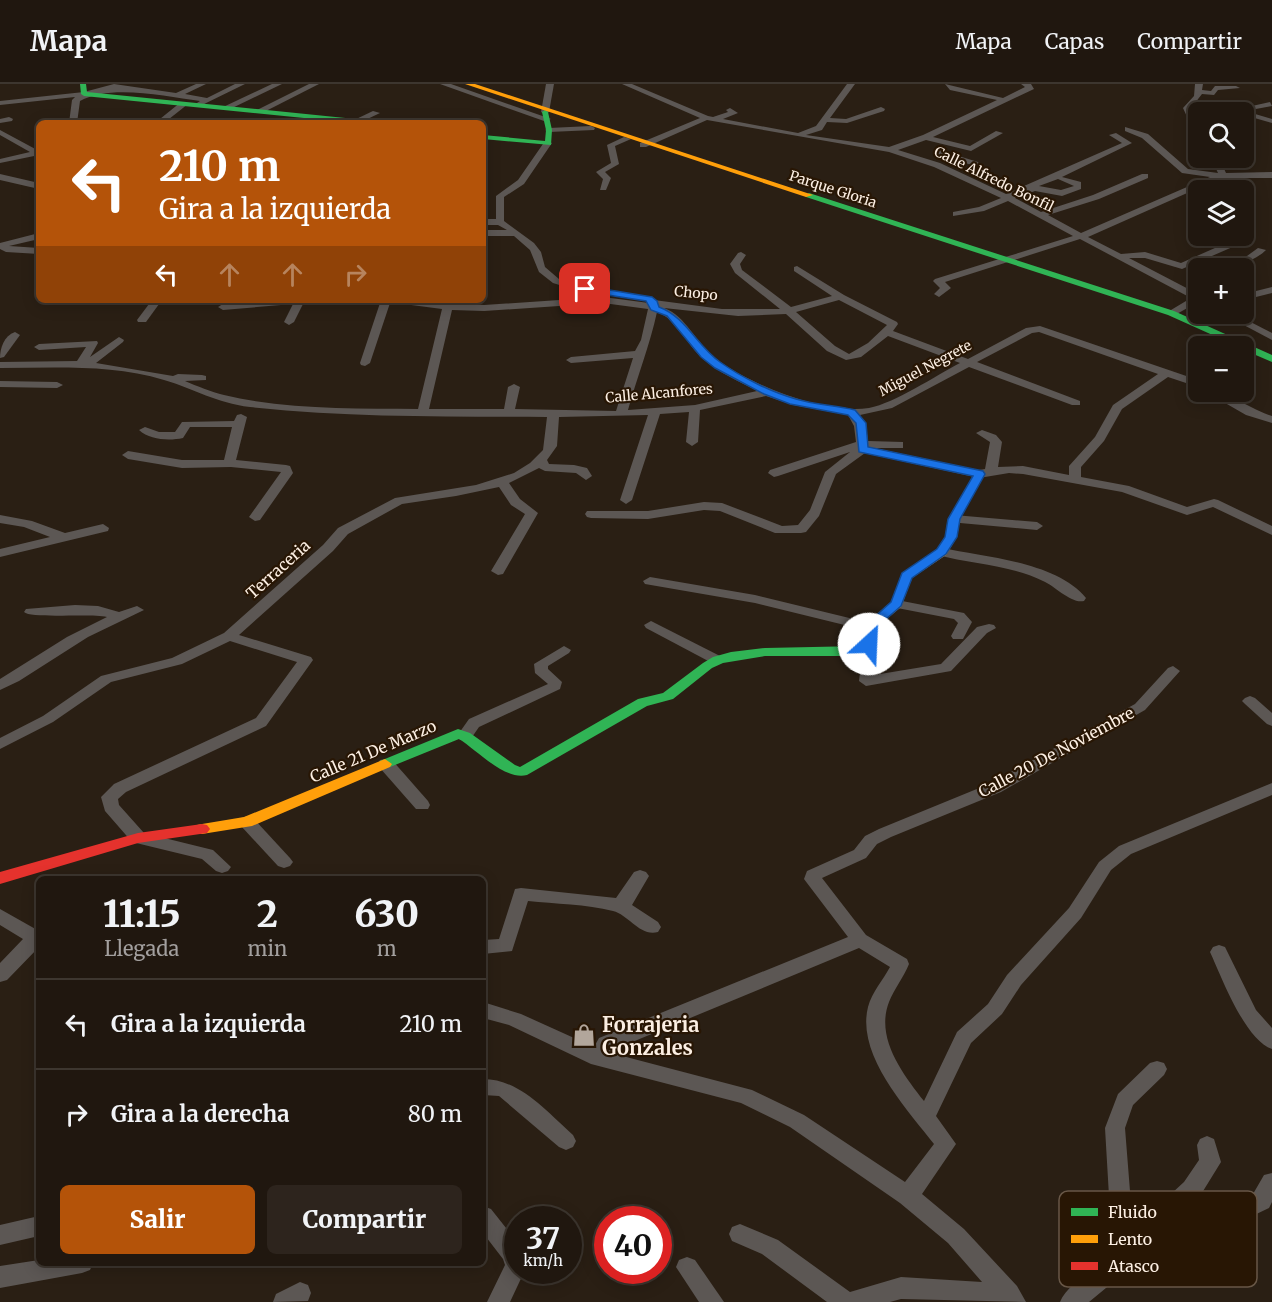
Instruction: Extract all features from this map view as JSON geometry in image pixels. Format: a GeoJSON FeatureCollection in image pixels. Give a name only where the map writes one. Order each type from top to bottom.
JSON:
{"type":"FeatureCollection","features":[{"type":"Feature","properties":{"kind":"main road","name":"Parque Gloria"},"geometry":{"type":"LineString","coordinates":[[458,84],[547,123],[645,144]]}},
{"type":"Feature","properties":{"kind":"main road","name":"Parque Gloria"},"geometry":{"type":"LineString","coordinates":[[468,84],[547,123],[591,128],[645,144],[1005,260],[1197,325]]}},
{"type":"Feature","properties":{"kind":"main road"},"geometry":{"type":"LineString","coordinates":[[83,89],[128,99],[160,102],[191,101],[225,108],[339,120]]}},
{"type":"Feature","properties":{"kind":"main road"},"geometry":{"type":"LineString","coordinates":[[357,120],[376,118]]}},
{"type":"Feature","properties":{"kind":"main road"},"geometry":{"type":"LineString","coordinates":[[486,136],[547,123]]}},
{"type":"Feature","properties":{"kind":"main road","name":"Parque Gloria"},"geometry":{"type":"LineString","coordinates":[[1094,290],[1171,313],[1272,359]]}},
{"type":"Feature","properties":{"kind":"main road"},"geometry":{"type":"LineString","coordinates":[[465,736],[510,769],[522,772],[643,702],[658,703],[670,698],[717,660],[740,656],[852,652],[866,649],[869,627],[897,603],[906,576],[942,552],[951,537],[954,519],[985,473]]}},
{"type":"Feature","properties":{"kind":"main road","name":"Calle 21 De Marzo"},"geometry":{"type":"LineString","coordinates":[[0,878],[138,838],[247,822],[450,737],[458,734],[465,736]]}},
{"type":"Feature","properties":{"kind":"street"},"geometry":{"type":"LineString","coordinates":[[128,99],[163,84]]}},
{"type":"Feature","properties":{"kind":"street"},"geometry":{"type":"LineString","coordinates":[[191,101],[202,84]]}},
{"type":"Feature","properties":{"kind":"street"},"geometry":{"type":"LineString","coordinates":[[163,120],[191,101],[241,84]]}},
{"type":"Feature","properties":{"kind":"street"},"geometry":{"type":"LineString","coordinates":[[225,108],[278,84]]}},
{"type":"Feature","properties":{"kind":"street"},"geometry":{"type":"LineString","coordinates":[[259,111],[315,84]]}},
{"type":"Feature","properties":{"kind":"street"},"geometry":{"type":"LineString","coordinates":[[444,84],[547,123]]}},
{"type":"Feature","properties":{"kind":"street","name":"Calle Alfredo Bonfil"},"geometry":{"type":"LineString","coordinates":[[626,84],[710,118],[800,136],[890,150],[937,165],[1006,197],[1188,293]]}},
{"type":"Feature","properties":{"kind":"street"},"geometry":{"type":"LineString","coordinates":[[639,89],[656,84]]}},
{"type":"Feature","properties":{"kind":"street"},"geometry":{"type":"LineString","coordinates":[[800,136],[807,131],[819,128],[851,84]]}},
{"type":"Feature","properties":{"kind":"street"},"geometry":{"type":"LineString","coordinates":[[949,84],[1004,100]]}},
{"type":"Feature","properties":{"kind":"street"},"geometry":{"type":"LineString","coordinates":[[890,150],[926,137],[1031,87],[1025,84]]}},
{"type":"Feature","properties":{"kind":"street"},"geometry":{"type":"LineString","coordinates":[[1,103],[121,85],[191,101]]}},
{"type":"Feature","properties":{"kind":"street"},"geometry":{"type":"LineString","coordinates":[[486,222],[500,222],[500,196],[520,182],[547,123],[552,85]]}},
{"type":"Feature","properties":{"kind":"street"},"geometry":{"type":"LineString","coordinates":[[1191,102],[1199,88],[1214,93],[1215,88],[1236,87]]}},
{"type":"Feature","properties":{"kind":"street"},"geometry":{"type":"LineString","coordinates":[[73,120],[76,100],[83,89]]}},
{"type":"Feature","properties":{"kind":"street"},"geometry":{"type":"LineString","coordinates":[[1254,108],[1270,104]]}},
{"type":"Feature","properties":{"kind":"street"},"geometry":{"type":"LineString","coordinates":[[826,120],[846,121],[881,109]]}},
{"type":"Feature","properties":{"kind":"street"},"geometry":{"type":"LineString","coordinates":[[645,144],[710,118],[734,113],[730,110]]}},
{"type":"Feature","properties":{"kind":"street"},"geometry":{"type":"LineString","coordinates":[[1254,116],[1272,121]]}},
{"type":"Feature","properties":{"kind":"street"},"geometry":{"type":"LineString","coordinates":[[0,122],[9,119]]}},
{"type":"Feature","properties":{"kind":"street"},"geometry":{"type":"LineString","coordinates":[[1128,129],[1141,134],[1156,145],[1185,171],[1220,176],[1272,176]]}},
{"type":"Feature","properties":{"kind":"street"},"geometry":{"type":"LineString","coordinates":[[0,132],[36,152]]}},
{"type":"Feature","properties":{"kind":"street"},"geometry":{"type":"LineString","coordinates":[[926,137],[971,149],[999,133]]}},
{"type":"Feature","properties":{"kind":"street"},"geometry":{"type":"LineString","coordinates":[[956,214],[981,209],[1128,143],[1113,135]]}},
{"type":"Feature","properties":{"kind":"street"},"geometry":{"type":"LineString","coordinates":[[603,188],[607,178],[600,172],[615,164],[610,147],[627,139]]}},
{"type":"Feature","properties":{"kind":"street"},"geometry":{"type":"LineString","coordinates":[[939,152],[975,164]]}},
{"type":"Feature","properties":{"kind":"street"},"geometry":{"type":"LineString","coordinates":[[0,161],[36,153]]}},
{"type":"Feature","properties":{"kind":"street"},"geometry":{"type":"LineString","coordinates":[[937,165],[957,158]]}},
{"type":"Feature","properties":{"kind":"street"},"geometry":{"type":"LineString","coordinates":[[939,294],[946,288],[938,281],[1078,236],[1220,176],[1223,172],[1222,168]]}},
{"type":"Feature","properties":{"kind":"street"},"geometry":{"type":"LineString","coordinates":[[1040,215],[1096,197],[1145,176]]}},
{"type":"Feature","properties":{"kind":"street"},"geometry":{"type":"LineString","coordinates":[[0,177],[36,185]]}},
{"type":"Feature","properties":{"kind":"street"},"geometry":{"type":"LineString","coordinates":[[1006,197],[1035,188],[1062,193],[1078,186],[1076,181],[1062,179]]}},
{"type":"Feature","properties":{"kind":"street","name":"Chopo"},"geometry":{"type":"LineString","coordinates":[[500,222],[532,247],[539,267],[552,278],[585,289],[640,297],[654,306],[708,310],[788,310],[840,297]]}},
{"type":"Feature","properties":{"kind":"street"},"geometry":{"type":"LineString","coordinates":[[486,233],[514,233]]}},
{"type":"Feature","properties":{"kind":"street"},"geometry":{"type":"LineString","coordinates":[[1,251],[36,237]]}},
{"type":"Feature","properties":{"kind":"street"},"geometry":{"type":"LineString","coordinates":[[1120,257],[1142,253],[1182,266],[1228,246]]}},
{"type":"Feature","properties":{"kind":"street"},"geometry":{"type":"LineString","coordinates":[[1,251],[36,250]]}},
{"type":"Feature","properties":{"kind":"street"},"geometry":{"type":"LineString","coordinates":[[1250,258],[1261,250]]}},
{"type":"Feature","properties":{"kind":"street"},"geometry":{"type":"LineString","coordinates":[[741,255],[735,264],[738,271],[788,310],[807,329],[848,358],[853,357],[888,333],[893,324],[840,297],[796,269]]}},
{"type":"Feature","properties":{"kind":"street"},"geometry":{"type":"LineString","coordinates":[[1163,279],[1188,273]]}},
{"type":"Feature","properties":{"kind":"street"},"geometry":{"type":"LineString","coordinates":[[1254,294],[1272,290]]}},
{"type":"Feature","properties":{"kind":"street","name":"Miguel Negrete"},"geometry":{"type":"LineString","coordinates":[[422,303],[482,308],[596,301],[654,306],[670,314],[705,355],[719,366],[767,392],[794,402],[852,412],[870,411],[888,406],[1030,330],[1040,329],[1188,380]]}},
{"type":"Feature","properties":{"kind":"street"},"geometry":{"type":"LineString","coordinates":[[142,320],[155,303]]}},
{"type":"Feature","properties":{"kind":"street"},"geometry":{"type":"LineString","coordinates":[[223,307],[267,303]]}},
{"type":"Feature","properties":{"kind":"street"},"geometry":{"type":"LineString","coordinates":[[289,322],[298,303]]}},
{"type":"Feature","properties":{"kind":"street"},"geometry":{"type":"LineString","coordinates":[[365,363],[385,303]]}},
{"type":"Feature","properties":{"kind":"street"},"geometry":{"type":"LineString","coordinates":[[1171,313],[1188,304]]}},
{"type":"Feature","properties":{"kind":"street"},"geometry":{"type":"LineString","coordinates":[[423,412],[448,306]]}},
{"type":"Feature","properties":{"kind":"street"},"geometry":{"type":"LineString","coordinates":[[621,414],[639,354],[646,340],[654,306]]}},
{"type":"Feature","properties":{"kind":"street"},"geometry":{"type":"LineString","coordinates":[[1251,324],[1269,332]]}},
{"type":"Feature","properties":{"kind":"street"},"geometry":{"type":"LineString","coordinates":[[888,333],[1076,403]]}},
{"type":"Feature","properties":{"kind":"street"},"geometry":{"type":"LineString","coordinates":[[8,340],[1,364],[85,364],[166,377],[202,378]]}},
{"type":"Feature","properties":{"kind":"street"},"geometry":{"type":"LineString","coordinates":[[85,364],[119,340]]}},
{"type":"Feature","properties":{"kind":"street"},"geometry":{"type":"LineString","coordinates":[[53,364],[46,354],[37,349],[44,346],[93,344],[85,364]]}},
{"type":"Feature","properties":{"kind":"street"},"geometry":{"type":"LineString","coordinates":[[571,360],[639,354]]}},
{"type":"Feature","properties":{"kind":"street"},"geometry":{"type":"LineString","coordinates":[[1075,481],[1075,466],[1100,439],[1117,407],[1168,372]]}},
{"type":"Feature","properties":{"kind":"street"},"geometry":{"type":"LineString","coordinates":[[166,377],[219,398],[248,403],[238,424],[231,463]]}},
{"type":"Feature","properties":{"kind":"street"},"geometry":{"type":"LineString","coordinates":[[0,384],[57,385]]}},
{"type":"Feature","properties":{"kind":"street"},"geometry":{"type":"LineString","coordinates":[[509,412],[514,387]]}},
{"type":"Feature","properties":{"kind":"street","name":"Calle Alcanfores"},"geometry":{"type":"LineString","coordinates":[[248,403],[328,411],[621,414],[695,408],[767,392]]}},
{"type":"Feature","properties":{"kind":"street"},"geometry":{"type":"LineString","coordinates":[[1230,402],[1250,413],[1272,420]]}},
{"type":"Feature","properties":{"kind":"street"},"geometry":{"type":"LineString","coordinates":[[692,442],[695,408]]}},
{"type":"Feature","properties":{"kind":"street"},"geometry":{"type":"LineString","coordinates":[[626,500],[655,411]]}},
{"type":"Feature","properties":{"kind":"street"},"geometry":{"type":"LineString","coordinates":[[591,514],[648,515],[704,506],[722,507],[780,530],[801,529],[816,513],[829,475],[862,447],[861,423],[852,412]]}},
{"type":"Feature","properties":{"kind":"street"},"geometry":{"type":"LineString","coordinates":[[553,414],[550,448],[541,460],[545,467],[575,468],[583,471],[586,476]]}},
{"type":"Feature","properties":{"kind":"street"},"geometry":{"type":"LineString","coordinates":[[145,430],[172,438],[179,436],[186,424],[238,424]]}},
{"type":"Feature","properties":{"kind":"street"},"geometry":{"type":"LineString","coordinates":[[982,434],[996,442],[985,473]]}},
{"type":"Feature","properties":{"kind":"street"},"geometry":{"type":"LineString","coordinates":[[774,473],[862,447],[899,445]]}},
{"type":"Feature","properties":{"kind":"street"},"geometry":{"type":"LineString","coordinates":[[862,447],[939,459],[985,473],[1023,470],[1125,489],[1187,511],[1214,503],[1272,531]]}},
{"type":"Feature","properties":{"kind":"street"},"geometry":{"type":"LineString","coordinates":[[128,455],[182,464],[231,463],[286,469],[287,472],[255,517]]}},
{"type":"Feature","properties":{"kind":"street","name":"Terraceria"},"geometry":{"type":"LineString","coordinates":[[0,744],[48,719],[106,679],[177,661],[229,636],[328,548],[343,531],[399,501],[464,492],[501,481],[541,460]]}},
{"type":"Feature","properties":{"kind":"street"},"geometry":{"type":"LineString","coordinates":[[498,571],[532,513],[515,502],[501,481]]}},
{"type":"Feature","properties":{"kind":"street"},"geometry":{"type":"LineString","coordinates":[[0,519],[27,524],[65,538]]}},
{"type":"Feature","properties":{"kind":"street"},"geometry":{"type":"LineString","coordinates":[[954,519],[1037,526]]}},
{"type":"Feature","properties":{"kind":"street"},"geometry":{"type":"LineString","coordinates":[[0,553],[103,528]]}},
{"type":"Feature","properties":{"kind":"street"},"geometry":{"type":"LineString","coordinates":[[0,541],[12,544],[18,550]]}},
{"type":"Feature","properties":{"kind":"street"},"geometry":{"type":"LineString","coordinates":[[942,552],[1036,572],[1066,588],[1079,598]]}},
{"type":"Feature","properties":{"kind":"street"},"geometry":{"type":"LineString","coordinates":[[650,581],[755,599],[869,627]]}},
{"type":"Feature","properties":{"kind":"street"},"geometry":{"type":"LineString","coordinates":[[897,603],[960,616],[965,622],[958,636]]}},
{"type":"Feature","properties":{"kind":"street"},"geometry":{"type":"LineString","coordinates":[[31,612],[90,610],[106,611],[119,616]]}},
{"type":"Feature","properties":{"kind":"street"},"geometry":{"type":"LineString","coordinates":[[0,685],[18,677],[82,634],[137,610]]}},
{"type":"Feature","properties":{"kind":"street"},"geometry":{"type":"LineString","coordinates":[[651,625],[717,660]]}},
{"type":"Feature","properties":{"kind":"street"},"geometry":{"type":"LineString","coordinates":[[866,649],[869,654],[866,681],[946,668],[982,630],[988,628]]}},
{"type":"Feature","properties":{"kind":"street"},"geometry":{"type":"LineString","coordinates":[[222,867],[207,854],[138,838],[111,807],[109,798],[120,788],[261,722],[306,660],[229,636]]}},
{"type":"Feature","properties":{"kind":"street"},"geometry":{"type":"LineString","coordinates":[[465,736],[474,723],[551,689],[555,682],[540,670],[541,664],[564,650]]}},
{"type":"Feature","properties":{"kind":"street","name":"Calle 20 De Noviembre"},"geometry":{"type":"LineString","coordinates":[[908,1196],[946,1144],[892,1071],[877,1038],[876,1011],[884,990],[900,964],[860,940],[813,879],[813,875],[860,854],[871,840],[885,833],[995,788],[1140,707],[1173,671]]}},
{"type":"Feature","properties":{"kind":"street"},"geometry":{"type":"LineString","coordinates":[[1250,701],[1272,721]]}},
{"type":"Feature","properties":{"kind":"street"},"geometry":{"type":"LineString","coordinates":[[386,764],[422,805]]}},
{"type":"Feature","properties":{"kind":"street"},"geometry":{"type":"LineString","coordinates":[[926,1117],[964,1038],[995,1009],[1014,980],[1074,913],[1105,866],[1125,850],[1272,789]]}},
{"type":"Feature","properties":{"kind":"street"},"geometry":{"type":"LineString","coordinates":[[247,822],[284,862]]}},
{"type":"Feature","properties":{"kind":"street"},"geometry":{"type":"LineString","coordinates":[[619,905],[625,902],[640,876]]}},
{"type":"Feature","properties":{"kind":"street"},"geometry":{"type":"LineString","coordinates":[[486,946],[506,946],[521,894],[619,905],[652,927]]}},
{"type":"Feature","properties":{"kind":"street"},"geometry":{"type":"LineString","coordinates":[[0,916],[36,937]]}},
{"type":"Feature","properties":{"kind":"street"},"geometry":{"type":"LineString","coordinates":[[0,975],[36,939]]}},
{"type":"Feature","properties":{"kind":"street"},"geometry":{"type":"LineString","coordinates":[[598,1058],[606,1044],[860,940]]}},
{"type":"Feature","properties":{"kind":"street"},"geometry":{"type":"LineString","coordinates":[[1219,952],[1249,1015],[1272,1041]]}},
{"type":"Feature","properties":{"kind":"street"},"geometry":{"type":"LineString","coordinates":[[486,1011],[514,1019],[598,1058],[745,1096],[797,1121],[908,1196],[956,1236],[1012,1298]]}},
{"type":"Feature","properties":{"kind":"street"},"geometry":{"type":"LineString","coordinates":[[1119,1191],[1115,1128],[1125,1100],[1157,1070]]}},
{"type":"Feature","properties":{"kind":"street"},"geometry":{"type":"LineString","coordinates":[[486,1087],[506,1090],[566,1141]]}},
{"type":"Feature","properties":{"kind":"street"},"geometry":{"type":"LineString","coordinates":[[1190,1191],[1210,1162],[1207,1145]]}},
{"type":"Feature","properties":{"kind":"street"},"geometry":{"type":"LineString","coordinates":[[1257,1204],[1261,1202],[1272,1182]]}},
{"type":"Feature","properties":{"kind":"street"},"geometry":{"type":"LineString","coordinates":[[486,1220],[513,1254],[516,1266],[498,1302]]}},
{"type":"Feature","properties":{"kind":"street"},"geometry":{"type":"LineString","coordinates":[[0,1235],[36,1227]]}},
{"type":"Feature","properties":{"kind":"street"},"geometry":{"type":"LineString","coordinates":[[740,1234],[770,1247],[846,1302]]}},
{"type":"Feature","properties":{"kind":"street"},"geometry":{"type":"LineString","coordinates":[[0,1277],[64,1266]]}},
{"type":"Feature","properties":{"kind":"street"},"geometry":{"type":"LineString","coordinates":[[687,1267],[713,1302]]}},
{"type":"Feature","properties":{"kind":"street"},"geometry":{"type":"LineString","coordinates":[[1071,1302],[1090,1287]]}},
{"type":"Feature","properties":{"kind":"street"},"geometry":{"type":"LineString","coordinates":[[852,1302],[901,1288],[1012,1298]]}},
{"type":"Feature","properties":{"kind":"traffic: fast"},"geometry":{"type":"LineString","coordinates":[[83,84],[84,94],[345,120]]}},
{"type":"Feature","properties":{"kind":"traffic: fast"},"geometry":{"type":"LineString","coordinates":[[486,137],[548,143],[549,130],[545,112]]}},
{"type":"Feature","properties":{"kind":"traffic: fast"},"geometry":{"type":"LineString","coordinates":[[809,195],[1171,313],[1272,359]]}},
{"type":"Feature","properties":{"kind":"traffic: fast"},"geometry":{"type":"LineString","coordinates":[[385,764],[458,734],[465,736],[510,769],[522,772],[643,702],[657,700],[677,691],[707,665],[718,660],[747,653],[852,652],[866,649],[869,627],[873,624]]}},
{"type":"Feature","properties":{"kind":"traffic: slow"},"geometry":{"type":"LineString","coordinates":[[468,84],[809,195]]}},
{"type":"Feature","properties":{"kind":"traffic: slow"},"geometry":{"type":"LineString","coordinates":[[873,624],[897,604],[906,576],[942,552],[951,537],[954,519],[979,474]]}},
{"type":"Feature","properties":{"kind":"traffic: slow"},"geometry":{"type":"LineString","coordinates":[[202,829],[247,822],[385,764]]}},
{"type":"Feature","properties":{"kind":"traffic: jam"},"geometry":{"type":"LineString","coordinates":[[0,878],[138,838],[202,829]]}},
{"type":"Feature","properties":{"kind":"place","name":"Forrajeria Gonzales"},"geometry":{"type":"Point","coordinates":[584,1035]}},
{"type":"Feature","properties":{"kind":"route"},"geometry":{"type":"LineString","coordinates":[[585,289],[649,299],[654,303],[655,309],[670,314],[705,355],[719,366],[767,392],[794,402],[852,412],[861,423],[862,449],[979,474],[954,519],[951,537],[942,552],[906,576],[897,603],[890,612],[869,627],[869,644]]}}]}
